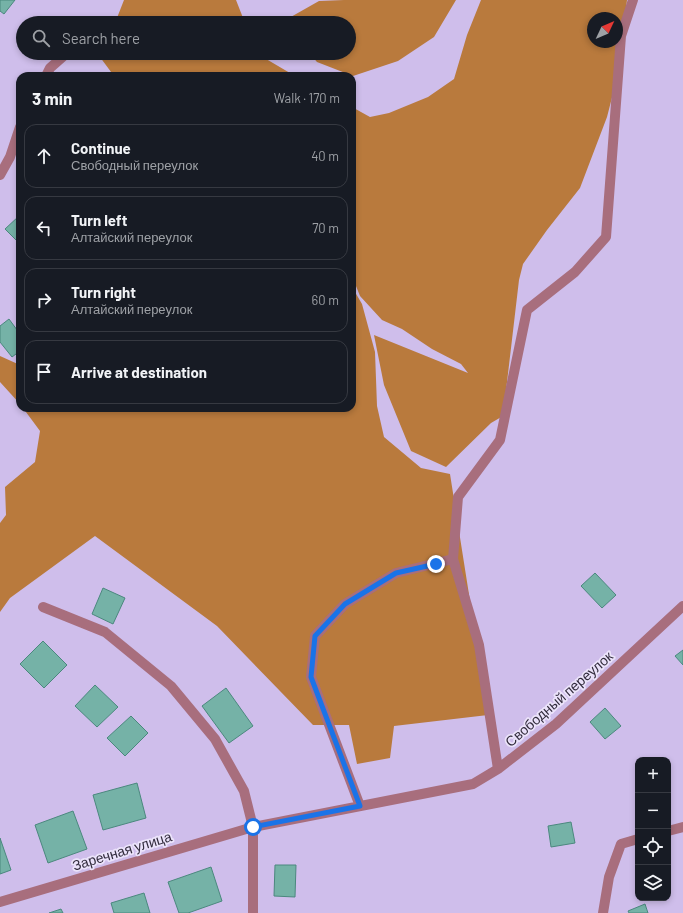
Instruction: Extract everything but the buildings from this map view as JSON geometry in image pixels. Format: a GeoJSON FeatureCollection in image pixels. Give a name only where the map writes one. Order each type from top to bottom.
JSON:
{"type":"FeatureCollection","features":[{"type":"Feature","properties":{"kind":"street"},"geometry":{"type":"LineString","coordinates":[[498,769],[479,645],[452,559],[458,497],[500,440],[527,310],[575,272],[606,237],[620,36],[633,0]]}},
{"type":"Feature","properties":{"kind":"street"},"geometry":{"type":"LineString","coordinates":[[48,72],[50,68],[59,60]]}},
{"type":"Feature","properties":{"kind":"street"},"geometry":{"type":"LineString","coordinates":[[0,175],[10,157],[16,138]]}},
{"type":"Feature","properties":{"kind":"street"},"geometry":{"type":"LineString","coordinates":[[360,806],[311,677],[315,636],[345,604],[396,573],[452,559]]}},
{"type":"Feature","properties":{"kind":"street","name":"Свободный переулок"},"geometry":{"type":"LineString","coordinates":[[253,827],[473,784],[498,769],[556,724],[683,606]]}},
{"type":"Feature","properties":{"kind":"street"},"geometry":{"type":"LineString","coordinates":[[43,607],[105,632],[171,686],[215,739],[244,791],[253,827],[253,913]]}},
{"type":"Feature","properties":{"kind":"street","name":"Заречная улица"},"geometry":{"type":"LineString","coordinates":[[0,902],[253,827]]}},
{"type":"Feature","properties":{"kind":"street"},"geometry":{"type":"LineString","coordinates":[[671,830],[683,827]]}},
{"type":"Feature","properties":{"kind":"street"},"geometry":{"type":"LineString","coordinates":[[603,913],[609,877],[621,844],[635,840]]}},
{"type":"Feature","properties":{"kind":"shaded area"},"geometry":{"type":"Polygon","coordinates":[[[124,0],[236,0],[242,16],[118,16],[124,0]]]}},
{"type":"Feature","properties":{"kind":"shaded area"},"geometry":{"type":"Polygon","coordinates":[[[456,0],[434,37],[398,61],[356,75],[356,72],[343,72],[315,60],[356,60],[356,16],[293,16],[319,1],[456,0]]]}},
{"type":"Feature","properties":{"kind":"shaded area"},"geometry":{"type":"Polygon","coordinates":[[[481,0],[627,0],[623,33],[623,12],[587,12],[587,48],[621,48],[618,74],[607,117],[580,188],[523,264],[519,280],[503,416],[491,423],[446,467],[411,451],[384,385],[374,335],[468,373],[461,364],[432,349],[402,329],[382,320],[360,296],[356,286],[356,109],[370,117],[389,113],[428,97],[454,79],[467,35],[481,0]]]}},
{"type":"Feature","properties":{"kind":"shaded area"},"geometry":{"type":"Polygon","coordinates":[[[102,60],[268,60],[288,72],[111,72],[102,60]]]}},
{"type":"Feature","properties":{"kind":"shaded area"},"geometry":{"type":"Polygon","coordinates":[[[356,294],[362,304],[375,352],[377,406],[384,437],[421,468],[450,474],[488,715],[394,726],[390,758],[357,764],[349,725],[313,725],[217,626],[95,536],[10,598],[0,612],[0,523],[6,515],[5,487],[35,462],[40,431],[26,412],[356,412],[356,294]]]}},
{"type":"Feature","properties":{"kind":"shaded area"},"geometry":{"type":"Polygon","coordinates":[[[0,356],[16,363],[16,400],[0,382],[0,356]]]}},
{"type":"Feature","properties":{"kind":"route"},"geometry":{"type":"LineString","coordinates":[[253,827],[360,806],[311,677],[315,636],[345,604],[396,573],[436,564]]}}]}
